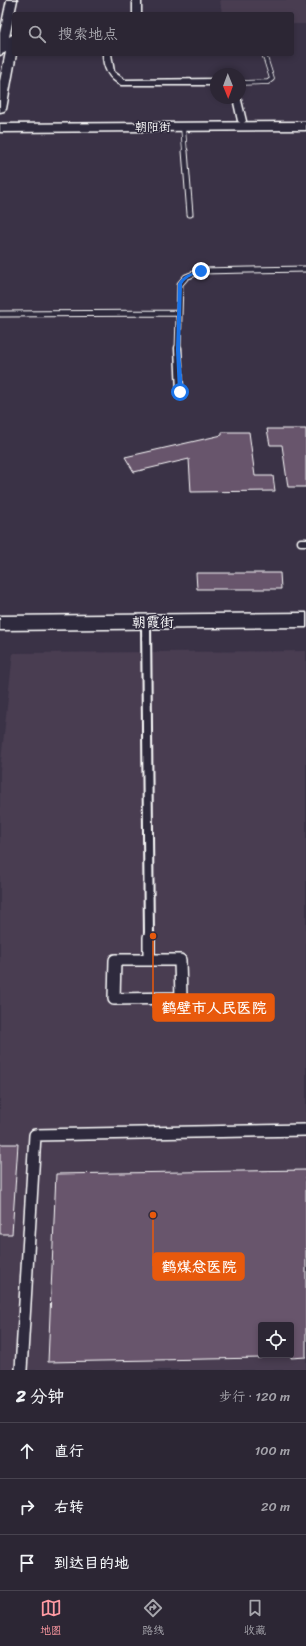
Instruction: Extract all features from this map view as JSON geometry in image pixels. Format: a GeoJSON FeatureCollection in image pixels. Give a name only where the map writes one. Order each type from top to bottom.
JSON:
{"type":"FeatureCollection","features":[{"type":"Feature","properties":{"kind":"main road"},"geometry":{"type":"LineString","coordinates":[[0,58],[12,0]]}},
{"type":"Feature","properties":{"kind":"main road"},"geometry":{"type":"LineString","coordinates":[[18,12],[21,0]]}},
{"type":"Feature","properties":{"kind":"main road"},"geometry":{"type":"LineString","coordinates":[[0,109],[12,47]]}},
{"type":"Feature","properties":{"kind":"main road","name":"朝阳街"},"geometry":{"type":"LineString","coordinates":[[0,123],[306,121]]}},
{"type":"Feature","properties":{"kind":"main road","name":"朝阳街"},"geometry":{"type":"LineString","coordinates":[[0,128],[306,126]]}},
{"type":"Feature","properties":{"kind":"street"},"geometry":{"type":"LineString","coordinates":[[137,0],[137,12]]}},
{"type":"Feature","properties":{"kind":"street"},"geometry":{"type":"LineString","coordinates":[[107,56],[107,65],[112,75],[124,83],[210,82]]}},
{"type":"Feature","properties":{"kind":"street"},"geometry":{"type":"LineString","coordinates":[[238,104],[242,121]]}},
{"type":"Feature","properties":{"kind":"street","name":"朝霞街"},"geometry":{"type":"LineString","coordinates":[[0,623],[306,620]]}},
{"type":"Feature","properties":{"kind":"lane"},"geometry":{"type":"LineString","coordinates":[[246,83],[268,82],[272,79],[265,56]]}},
{"type":"Feature","properties":{"kind":"lane"},"geometry":{"type":"LineString","coordinates":[[183,127],[190,214]]}},
{"type":"Feature","properties":{"kind":"lane"},"geometry":{"type":"LineString","coordinates":[[180,392],[178,350],[180,284],[183,279],[189,275],[201,271],[306,268]]}},
{"type":"Feature","properties":{"kind":"lane"},"geometry":{"type":"LineString","coordinates":[[0,314],[179,313]]}},
{"type":"Feature","properties":{"kind":"lane"},"geometry":{"type":"LineString","coordinates":[[146,622],[148,960]]}},
{"type":"Feature","properties":{"kind":"lane"},"geometry":{"type":"LineString","coordinates":[[115,960],[148,960],[180,960],[181,998],[114,999],[115,960]]}},
{"type":"Feature","properties":{"kind":"lane"},"geometry":{"type":"LineString","coordinates":[[21,1370],[35,1134],[306,1130]]}},
{"type":"Feature","properties":{"kind":"shaded area"},"geometry":{"type":"Polygon","coordinates":[[[220,0],[306,0],[306,24],[294,24],[294,12],[222,12],[220,0]]]}},
{"type":"Feature","properties":{"kind":"shaded area"},"geometry":{"type":"Polygon","coordinates":[[[306,651],[306,1370],[0,1370],[0,770],[13,653],[306,651]]]}},
{"type":"Feature","properties":{"kind":"building"},"geometry":{"type":"Polygon","coordinates":[[[267,429],[306,429],[306,487],[288,487],[282,445],[270,445],[267,429]]]}},
{"type":"Feature","properties":{"kind":"building"},"geometry":{"type":"Polygon","coordinates":[[[222,432],[249,432],[255,476],[273,476],[275,491],[191,492],[189,459],[134,472],[125,457],[222,435],[222,432]]]}},
{"type":"Feature","properties":{"kind":"building"},"geometry":{"type":"Polygon","coordinates":[[[196,573],[280,573],[281,589],[197,589],[196,573]]]}},
{"type":"Feature","properties":{"kind":"building"},"geometry":{"type":"Polygon","coordinates":[[[0,1144],[18,1144],[12,1234],[0,1234],[0,1144]]]}},
{"type":"Feature","properties":{"kind":"building"},"geometry":{"type":"Polygon","coordinates":[[[306,1170],[306,1357],[294,1358],[294,1322],[258,1322],[258,1358],[261,1358],[48,1362],[56,1174],[306,1170]]]}},
{"type":"Feature","properties":{"kind":"place","name":"鹤壁市人民医院"},"geometry":{"type":"Point","coordinates":[153,936]}},
{"type":"Feature","properties":{"kind":"place","name":"鹤煤总医院"},"geometry":{"type":"Point","coordinates":[153,1215]}},
{"type":"Feature","properties":{"kind":"route"},"geometry":{"type":"LineString","coordinates":[[180,392],[178,350],[180,284],[183,279],[189,275],[201,271]]}}]}
